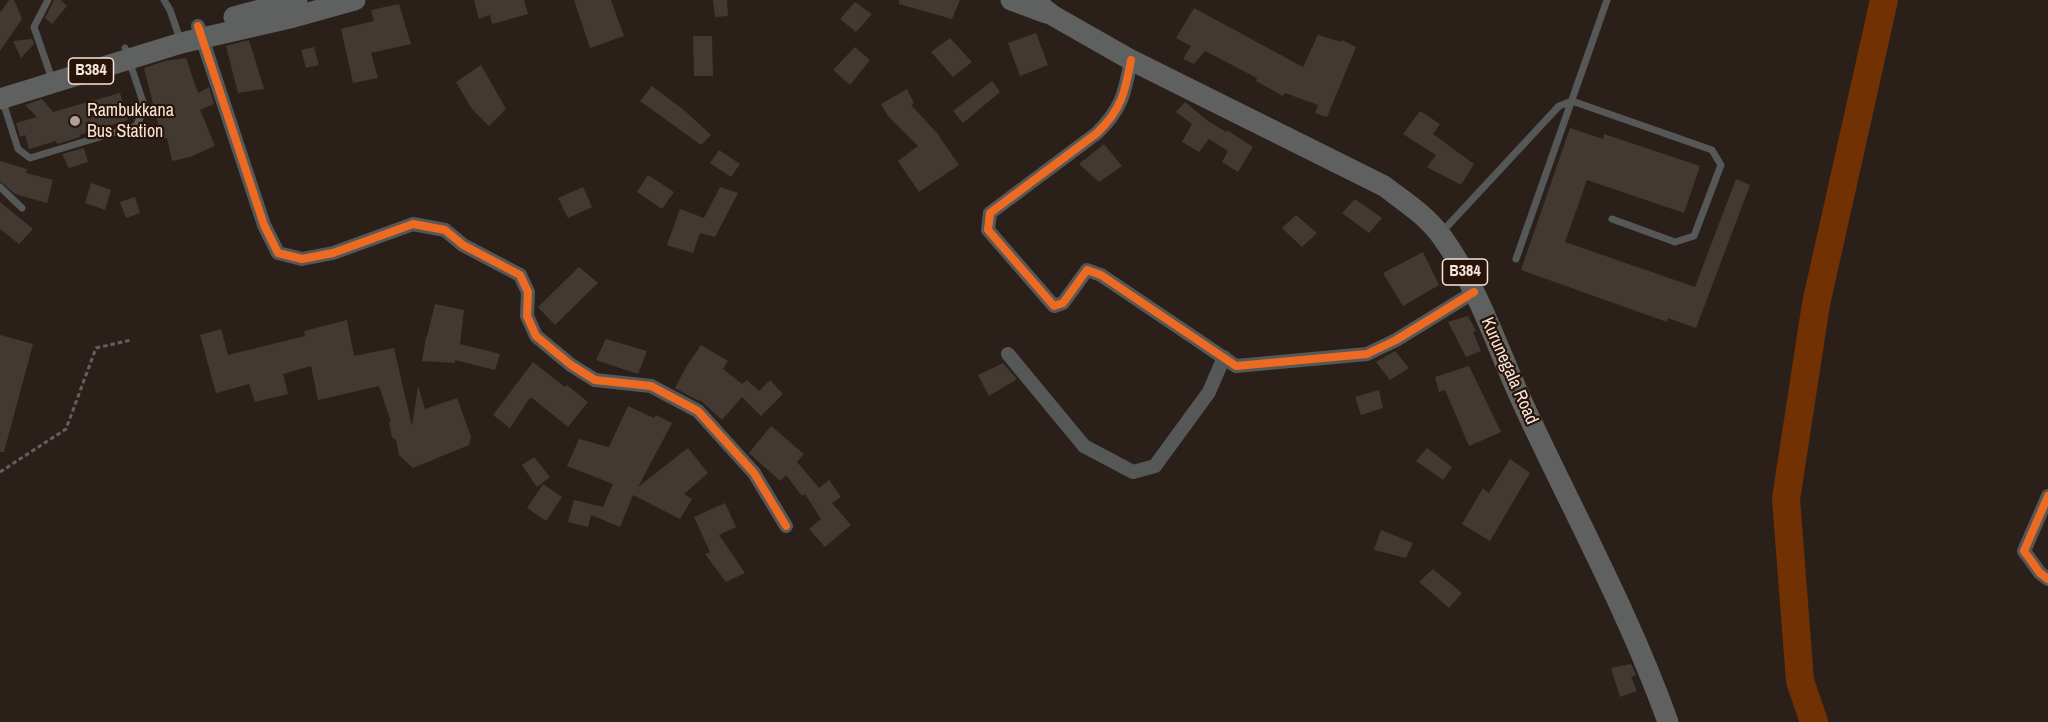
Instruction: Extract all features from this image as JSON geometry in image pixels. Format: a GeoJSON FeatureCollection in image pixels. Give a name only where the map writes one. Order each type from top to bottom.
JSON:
{"type":"FeatureCollection","features":[{"type":"Feature","properties":{"kind":"main road","name":"B384"},"geometry":{"type":"LineString","coordinates":[[1,93],[297,0]]}},
{"type":"Feature","properties":{"kind":"main road","name":"B384"},"geometry":{"type":"LineString","coordinates":[[190,35],[294,17],[355,0]]}},
{"type":"Feature","properties":{"kind":"main road","name":"Kurunegala Road"},"geometry":{"type":"LineString","coordinates":[[1011,0],[1052,15]]}},
{"type":"Feature","properties":{"kind":"main road","name":"Kurunegala Road"},"geometry":{"type":"LineString","coordinates":[[1033,0],[1052,15],[1131,60],[1384,186],[1413,206],[1440,235],[1466,273],[1525,409],[1624,613],[1668,722]]}},
{"type":"Feature","properties":{"kind":"street"},"geometry":{"type":"LineString","coordinates":[[190,35],[264,225],[278,254],[302,259],[333,253],[412,224],[445,230],[463,245],[520,275],[528,292],[527,316],[536,336],[571,365],[595,380],[651,386],[698,411],[754,473],[786,526]]}},
{"type":"Feature","properties":{"kind":"street"},"geometry":{"type":"LineString","coordinates":[[1131,60],[1125,89],[1111,119],[1097,133],[990,213],[988,230],[1053,306],[1063,303],[1087,270],[1101,275],[1236,366],[1367,354],[1396,340],[1474,292]]}},
{"type":"Feature","properties":{"kind":"street"},"geometry":{"type":"LineString","coordinates":[[1008,354],[1084,446],[1133,472],[1155,466],[1209,392],[1224,357]]}},
{"type":"Feature","properties":{"kind":"street"},"geometry":{"type":"LineString","coordinates":[[2048,496],[2024,551],[2040,573],[2048,579]]}},
{"type":"Feature","properties":{"kind":"lane"},"geometry":{"type":"LineString","coordinates":[[48,0],[34,27],[51,76]]}},
{"type":"Feature","properties":{"kind":"lane"},"geometry":{"type":"LineString","coordinates":[[164,0],[190,35]]}},
{"type":"Feature","properties":{"kind":"lane"},"geometry":{"type":"LineString","coordinates":[[1516,259],[1607,0]]}},
{"type":"Feature","properties":{"kind":"lane"},"geometry":{"type":"LineString","coordinates":[[1,93],[18,149],[30,158],[136,126],[145,108],[127,53]]}},
{"type":"Feature","properties":{"kind":"lane"},"geometry":{"type":"LineString","coordinates":[[1440,235],[1559,106],[1572,101],[1712,150],[1721,165],[1694,236],[1675,243],[1612,219]]}},
{"type":"Feature","properties":{"kind":"lane"},"geometry":{"type":"LineString","coordinates":[[0,187],[22,208]]}},
{"type":"Feature","properties":{"kind":"path"},"geometry":{"type":"LineString","coordinates":[[0,472],[66,429],[96,348],[131,340]]}},
{"type":"Feature","properties":{"kind":"building"},"geometry":{"type":"Polygon","coordinates":[[[9,0],[14,0],[22,19],[0,51],[0,13],[9,0]]]}},
{"type":"Feature","properties":{"kind":"building"},"geometry":{"type":"Polygon","coordinates":[[[54,0],[61,0],[67,6],[52,24],[45,18],[54,0]]]}},
{"type":"Feature","properties":{"kind":"building"},"geometry":{"type":"Polygon","coordinates":[[[474,0],[524,0],[528,14],[492,24],[490,15],[479,19],[474,0]]]}},
{"type":"Feature","properties":{"kind":"building"},"geometry":{"type":"Polygon","coordinates":[[[574,0],[611,0],[624,36],[590,48],[574,0]]]}},
{"type":"Feature","properties":{"kind":"building"},"geometry":{"type":"Polygon","coordinates":[[[713,0],[727,0],[728,16],[715,17],[713,0]]]}},
{"type":"Feature","properties":{"kind":"building"},"geometry":{"type":"Polygon","coordinates":[[[899,0],[960,0],[952,19],[899,4],[899,0]]]}},
{"type":"Feature","properties":{"kind":"building"},"geometry":{"type":"Polygon","coordinates":[[[855,2],[872,14],[856,32],[840,19],[855,2]]]}},
{"type":"Feature","properties":{"kind":"building"},"geometry":{"type":"Polygon","coordinates":[[[399,4],[411,44],[371,53],[378,78],[353,83],[341,29],[374,21],[371,10],[399,4]]]}},
{"type":"Feature","properties":{"kind":"building"},"geometry":{"type":"Polygon","coordinates":[[[1194,8],[1303,67],[1318,35],[1341,42],[1342,40],[1356,47],[1327,117],[1315,113],[1318,105],[1285,93],[1283,96],[1256,81],[1257,78],[1205,51],[1194,64],[1183,59],[1191,46],[1176,38],[1194,8]]]}},
{"type":"Feature","properties":{"kind":"building"},"geometry":{"type":"Polygon","coordinates":[[[1036,33],[1048,65],[1020,76],[1008,43],[1036,33]]]}},
{"type":"Feature","properties":{"kind":"building"},"geometry":{"type":"Polygon","coordinates":[[[693,36],[712,36],[713,76],[694,76],[693,36]]]}},
{"type":"Feature","properties":{"kind":"building"},"geometry":{"type":"Polygon","coordinates":[[[950,38],[972,62],[953,77],[931,52],[950,38]]]}},
{"type":"Feature","properties":{"kind":"building"},"geometry":{"type":"Polygon","coordinates":[[[32,39],[34,44],[21,58],[13,41],[32,39]]]}},
{"type":"Feature","properties":{"kind":"building"},"geometry":{"type":"Polygon","coordinates":[[[249,40],[264,89],[238,93],[226,46],[249,40]]]}},
{"type":"Feature","properties":{"kind":"building"},"geometry":{"type":"Polygon","coordinates":[[[314,47],[319,65],[306,68],[301,50],[314,47]]]}},
{"type":"Feature","properties":{"kind":"building"},"geometry":{"type":"Polygon","coordinates":[[[855,47],[870,60],[850,85],[833,70],[855,47]]]}},
{"type":"Feature","properties":{"kind":"building"},"geometry":{"type":"Polygon","coordinates":[[[186,58],[198,93],[209,87],[214,104],[200,110],[215,146],[190,157],[172,161],[167,138],[162,139],[144,68],[165,61],[186,58]]]}},
{"type":"Feature","properties":{"kind":"building"},"geometry":{"type":"Polygon","coordinates":[[[481,65],[506,109],[489,126],[472,109],[456,82],[481,65]]]}},
{"type":"Feature","properties":{"kind":"building"},"geometry":{"type":"Polygon","coordinates":[[[992,81],[1000,92],[963,123],[953,111],[992,81]]]}},
{"type":"Feature","properties":{"kind":"building"},"geometry":{"type":"Polygon","coordinates":[[[652,86],[685,111],[711,135],[701,145],[640,101],[652,86]]]}},
{"type":"Feature","properties":{"kind":"building"},"geometry":{"type":"Polygon","coordinates":[[[907,89],[914,103],[911,105],[937,133],[959,165],[919,192],[898,161],[918,146],[888,116],[881,104],[907,89]]]}},
{"type":"Feature","properties":{"kind":"building","name":"Rambukkana Bus Station"},"geometry":{"type":"Polygon","coordinates":[[[120,93],[128,120],[57,144],[56,141],[29,149],[25,135],[20,137],[16,123],[37,117],[25,105],[42,99],[53,112],[120,93]]]}},
{"type":"Feature","properties":{"kind":"building"},"geometry":{"type":"Polygon","coordinates":[[[1185,102],[1208,121],[1253,147],[1238,172],[1222,162],[1228,151],[1209,139],[1199,152],[1182,142],[1192,124],[1176,112],[1185,102]]]}},
{"type":"Feature","properties":{"kind":"building"},"geometry":{"type":"Polygon","coordinates":[[[1420,111],[1440,124],[1433,134],[1474,164],[1461,185],[1427,167],[1436,155],[1403,134],[1420,111]]]}},
{"type":"Feature","properties":{"kind":"building"},"geometry":{"type":"Polygon","coordinates":[[[1570,128],[1603,139],[1604,134],[1700,166],[1684,213],[1587,180],[1565,242],[1695,287],[1736,179],[1750,185],[1696,328],[1668,318],[1667,322],[1521,270],[1570,128]]]}},
{"type":"Feature","properties":{"kind":"building"},"geometry":{"type":"Polygon","coordinates":[[[1104,144],[1122,166],[1099,182],[1079,164],[1104,144]]]}},
{"type":"Feature","properties":{"kind":"building"},"geometry":{"type":"Polygon","coordinates":[[[84,148],[88,162],[69,168],[62,154],[84,148]]]}},
{"type":"Feature","properties":{"kind":"building"},"geometry":{"type":"Polygon","coordinates":[[[719,150],[740,164],[731,177],[710,163],[719,150]]]}},
{"type":"Feature","properties":{"kind":"building"},"geometry":{"type":"Polygon","coordinates":[[[0,161],[27,169],[26,173],[53,180],[47,203],[15,194],[0,181],[0,161]]]}},
{"type":"Feature","properties":{"kind":"building"},"geometry":{"type":"Polygon","coordinates":[[[648,175],[674,192],[662,209],[637,192],[648,175]]]}},
{"type":"Feature","properties":{"kind":"building"},"geometry":{"type":"Polygon","coordinates":[[[91,183],[111,190],[105,210],[85,203],[91,183]]]}},
{"type":"Feature","properties":{"kind":"building"},"geometry":{"type":"Polygon","coordinates":[[[583,187],[592,207],[568,218],[558,198],[583,187]]]}},
{"type":"Feature","properties":{"kind":"building"},"geometry":{"type":"Polygon","coordinates":[[[720,187],[738,193],[715,237],[700,233],[693,253],[667,245],[680,209],[704,218],[720,187]]]}},
{"type":"Feature","properties":{"kind":"building"},"geometry":{"type":"Polygon","coordinates":[[[135,197],[140,213],[126,218],[120,202],[135,197]]]}},
{"type":"Feature","properties":{"kind":"building"},"geometry":{"type":"Polygon","coordinates":[[[1355,199],[1382,218],[1369,233],[1342,213],[1355,199]]]}},
{"type":"Feature","properties":{"kind":"building"},"geometry":{"type":"Polygon","coordinates":[[[0,202],[33,229],[19,244],[0,229],[0,202]]]}},
{"type":"Feature","properties":{"kind":"building"},"geometry":{"type":"Polygon","coordinates":[[[1296,215],[1317,233],[1302,247],[1282,228],[1296,215]]]}},
{"type":"Feature","properties":{"kind":"building"},"geometry":{"type":"Polygon","coordinates":[[[1423,252],[1439,285],[1403,306],[1383,273],[1423,252]]]}},
{"type":"Feature","properties":{"kind":"building"},"geometry":{"type":"Polygon","coordinates":[[[579,267],[598,283],[555,325],[538,307],[579,267]]]}},
{"type":"Feature","properties":{"kind":"building"},"geometry":{"type":"Polygon","coordinates":[[[435,304],[464,310],[460,344],[500,354],[495,370],[455,360],[455,363],[422,361],[435,304]]]}},
{"type":"Feature","properties":{"kind":"building"},"geometry":{"type":"Polygon","coordinates":[[[1468,316],[1476,331],[1473,332],[1481,351],[1466,357],[1448,322],[1468,316]]]}},
{"type":"Feature","properties":{"kind":"building"},"geometry":{"type":"Polygon","coordinates":[[[347,320],[354,356],[394,348],[412,426],[418,386],[425,409],[457,398],[471,437],[469,445],[413,468],[399,455],[379,386],[318,400],[311,366],[283,374],[288,394],[255,402],[249,384],[216,393],[200,335],[221,329],[228,355],[305,336],[304,331],[347,320]]]}},
{"type":"Feature","properties":{"kind":"building"},"geometry":{"type":"Polygon","coordinates":[[[0,335],[33,344],[4,452],[0,452],[0,335]]]}},
{"type":"Feature","properties":{"kind":"building"},"geometry":{"type":"Polygon","coordinates":[[[606,339],[647,351],[638,374],[596,360],[606,339]]]}},
{"type":"Feature","properties":{"kind":"building"},"geometry":{"type":"Polygon","coordinates":[[[701,345],[728,361],[723,369],[742,384],[747,380],[759,391],[770,380],[783,394],[761,416],[742,397],[722,420],[700,400],[675,388],[701,345]]]}},
{"type":"Feature","properties":{"kind":"building"},"geometry":{"type":"Polygon","coordinates":[[[1395,351],[1409,368],[1390,380],[1376,362],[1395,351]]]}},
{"type":"Feature","properties":{"kind":"building"},"geometry":{"type":"Polygon","coordinates":[[[533,362],[588,402],[568,427],[532,398],[529,399],[510,428],[493,415],[533,362]]]}},
{"type":"Feature","properties":{"kind":"building"},"geometry":{"type":"Polygon","coordinates":[[[1003,363],[1017,379],[989,396],[978,375],[1003,363]]]}},
{"type":"Feature","properties":{"kind":"building"},"geometry":{"type":"Polygon","coordinates":[[[1469,366],[1501,432],[1469,446],[1445,390],[1439,392],[1435,377],[1469,366]]]}},
{"type":"Feature","properties":{"kind":"building"},"geometry":{"type":"Polygon","coordinates":[[[1379,390],[1383,408],[1361,415],[1355,397],[1379,390]]]}},
{"type":"Feature","properties":{"kind":"building"},"geometry":{"type":"Polygon","coordinates":[[[628,406],[654,418],[656,415],[672,423],[638,487],[688,448],[708,473],[684,494],[692,499],[680,519],[633,495],[620,527],[591,515],[588,527],[568,522],[574,500],[603,507],[613,484],[567,466],[579,439],[609,447],[628,406]]]}},
{"type":"Feature","properties":{"kind":"building"},"geometry":{"type":"Polygon","coordinates":[[[771,426],[804,454],[797,462],[819,488],[829,480],[841,497],[832,503],[851,525],[825,547],[809,529],[821,519],[805,494],[802,496],[786,475],[780,481],[749,453],[771,426]]]}},
{"type":"Feature","properties":{"kind":"building"},"geometry":{"type":"Polygon","coordinates":[[[1427,448],[1452,467],[1443,480],[1416,461],[1427,448]]]}},
{"type":"Feature","properties":{"kind":"building"},"geometry":{"type":"Polygon","coordinates":[[[534,457],[550,477],[537,487],[522,465],[534,457]]]}},
{"type":"Feature","properties":{"kind":"building"},"geometry":{"type":"Polygon","coordinates":[[[1510,459],[1530,473],[1490,541],[1462,524],[1483,488],[1489,493],[1510,459]]]}},
{"type":"Feature","properties":{"kind":"building"},"geometry":{"type":"Polygon","coordinates":[[[543,484],[562,497],[546,521],[527,508],[543,484]]]}},
{"type":"Feature","properties":{"kind":"building"},"geometry":{"type":"Polygon","coordinates":[[[725,503],[736,527],[719,535],[745,573],[726,582],[705,554],[710,552],[694,517],[725,503]]]}},
{"type":"Feature","properties":{"kind":"building"},"geometry":{"type":"Polygon","coordinates":[[[1381,530],[1413,543],[1406,558],[1374,550],[1381,530]]]}},
{"type":"Feature","properties":{"kind":"building"},"geometry":{"type":"Polygon","coordinates":[[[1433,569],[1462,593],[1449,608],[1419,582],[1433,569]]]}},
{"type":"Feature","properties":{"kind":"building"},"geometry":{"type":"Polygon","coordinates":[[[1631,664],[1636,675],[1631,677],[1637,691],[1620,697],[1611,668],[1631,664]]]}},
{"type":"Feature","properties":{"kind":"waterway"},"geometry":{"type":"LineString","coordinates":[[1814,722],[1800,681],[1786,499],[1816,304],[1884,0]]}},
{"type":"Feature","properties":{"kind":"cycle path"},"geometry":{"type":"LineString","coordinates":[[198,26],[264,225],[278,253],[302,259],[333,253],[413,224],[445,230],[463,245],[520,275],[528,292],[527,316],[536,336],[571,365],[595,380],[651,386],[698,411],[754,473],[786,526]]}},
{"type":"Feature","properties":{"kind":"cycle path"},"geometry":{"type":"LineString","coordinates":[[1131,60],[1121,100],[1112,116],[1097,133],[990,213],[988,230],[1054,306],[1063,303],[1087,270],[1101,275],[1236,366],[1367,354],[1396,340],[1474,292]]}},
{"type":"Feature","properties":{"kind":"cycle path"},"geometry":{"type":"LineString","coordinates":[[2048,496],[2024,551],[2040,573],[2048,579]]}},
{"type":"Feature","properties":{"kind":"place","name":"Rambukkana Bus Station"},"geometry":{"type":"Point","coordinates":[75,121]}}]}
